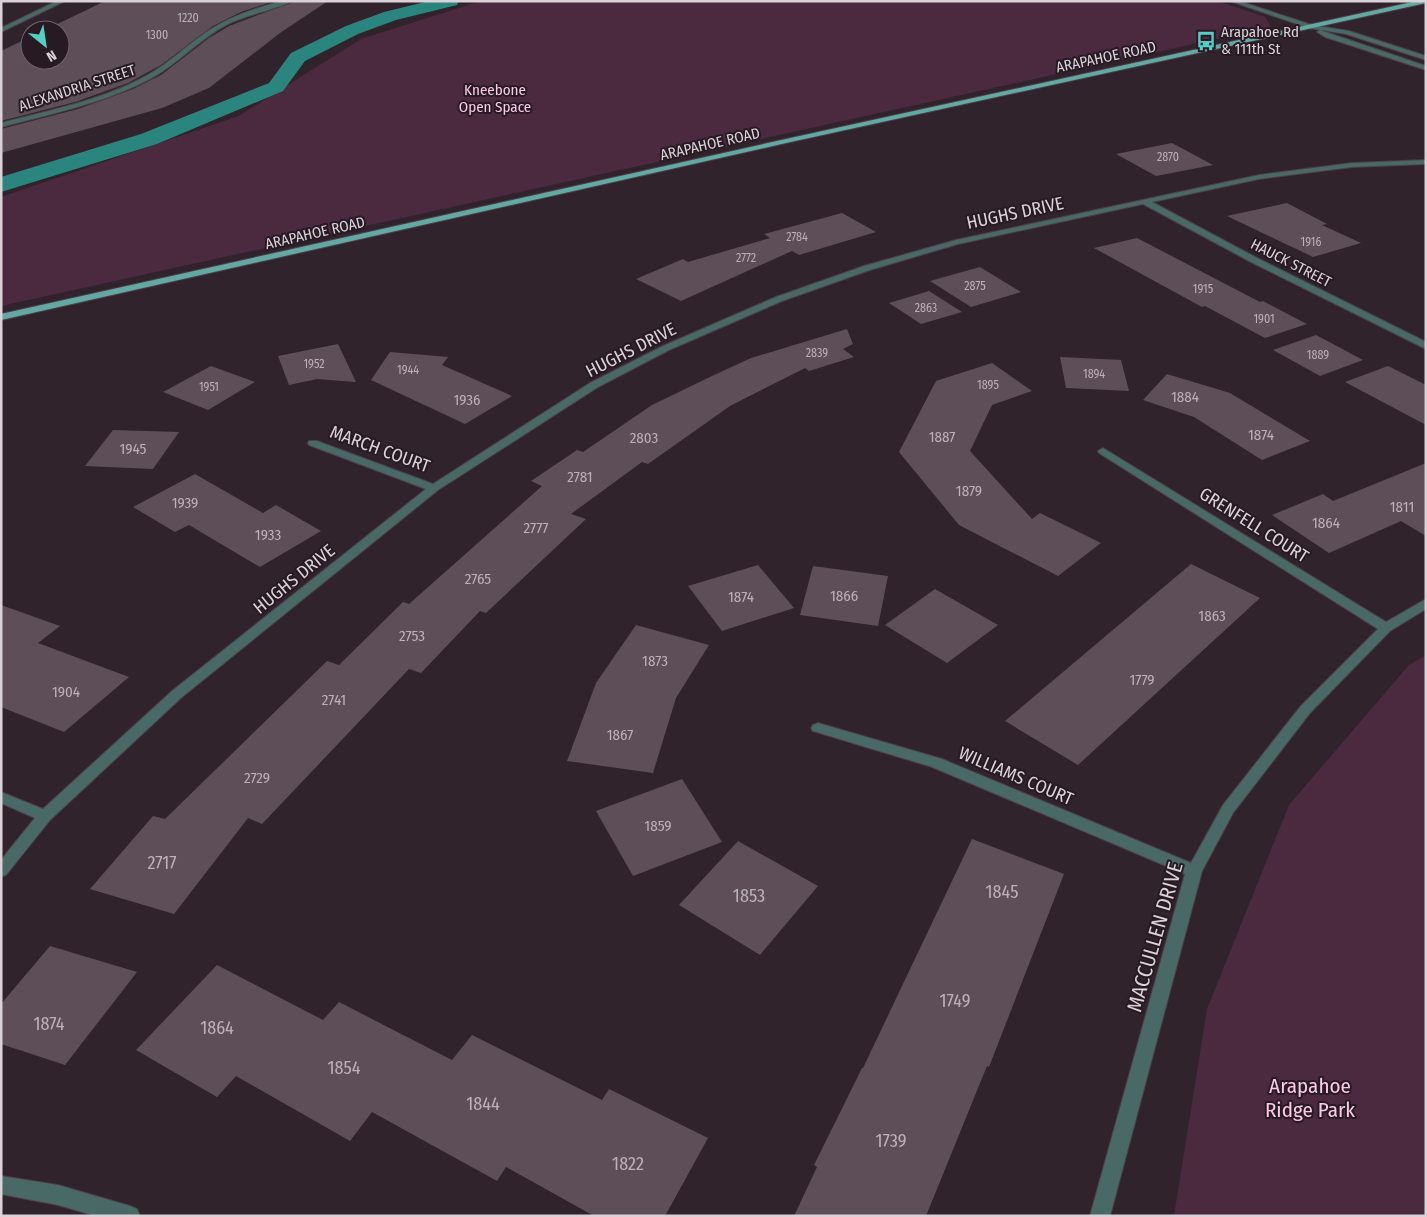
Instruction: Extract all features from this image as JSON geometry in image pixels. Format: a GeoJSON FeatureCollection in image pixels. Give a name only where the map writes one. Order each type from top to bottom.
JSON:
{"type":"FeatureCollection","features":[{"type":"Feature","properties":{"kind":"main road","name":"ARAPAHOE ROAD"},"geometry":{"type":"LineString","coordinates":[[1,317],[786,141],[1426,1]]}},
{"type":"Feature","properties":{"kind":"street"},"geometry":{"type":"LineString","coordinates":[[1,30],[62,1]]}},
{"type":"Feature","properties":{"kind":"street","name":"ALEXANDRIA STREET"},"geometry":{"type":"LineString","coordinates":[[1,125],[113,92],[146,79],[164,68],[215,29],[240,17],[290,1]]}},
{"type":"Feature","properties":{"kind":"street"},"geometry":{"type":"LineString","coordinates":[[1233,1],[1312,27],[1346,32],[1426,58]]}},
{"type":"Feature","properties":{"kind":"street"},"geometry":{"type":"LineString","coordinates":[[1312,27],[1327,36],[1426,68]]}},
{"type":"Feature","properties":{"kind":"street","name":"HUGHS DRIVE"},"geometry":{"type":"LineString","coordinates":[[1,871],[45,816],[177,694],[434,488],[594,385],[666,348],[779,299],[867,268],[956,242],[1259,177],[1352,165],[1426,162]]}},
{"type":"Feature","properties":{"kind":"street","name":"HAUCK STREET"},"geometry":{"type":"LineString","coordinates":[[1145,202],[1254,260],[1426,346]]}},
{"type":"Feature","properties":{"kind":"street","name":"MARCH COURT"},"geometry":{"type":"LineString","coordinates":[[314,443],[434,488]]}},
{"type":"Feature","properties":{"kind":"street","name":"GRENFELL COURT"},"geometry":{"type":"LineString","coordinates":[[1103,451],[1386,628]]}},
{"type":"Feature","properties":{"kind":"street","name":"MACCULLEN DRIVE"},"geometry":{"type":"LineString","coordinates":[[1100,1216],[1194,871],[1228,809],[1305,710],[1386,628],[1426,603]]}},
{"type":"Feature","properties":{"kind":"street","name":"WILLIAMS COURT"},"geometry":{"type":"LineString","coordinates":[[818,728],[937,763],[1194,871]]}},
{"type":"Feature","properties":{"kind":"street"},"geometry":{"type":"LineString","coordinates":[[1,797],[45,816]]}},
{"type":"Feature","properties":{"kind":"street"},"geometry":{"type":"LineString","coordinates":[[1,1185],[58,1194],[130,1216]]}},
{"type":"Feature","properties":{"kind":"green space","name":"Kneebone Open Space"},"geometry":{"type":"Polygon","coordinates":[[[481,1],[1217,1],[1265,17],[1271,27],[1,306],[1,197],[239,116],[361,39],[481,1]]]}},
{"type":"Feature","properties":{"kind":"green space","name":"Arapahoe Ridge Park"},"geometry":{"type":"Polygon","coordinates":[[[1426,655],[1426,1216],[1174,1216],[1207,1009],[1289,805],[1409,665],[1426,655]]]}},
{"type":"Feature","properties":{"kind":"building"},"geometry":{"type":"Polygon","coordinates":[[[105,1],[274,1],[241,12],[213,26],[161,65],[128,83],[75,102],[1,121],[1,51],[20,42],[20,70],[70,70],[70,20],[66,20],[105,1]]]}},
{"type":"Feature","properties":{"kind":"building"},"geometry":{"type":"Polygon","coordinates":[[[295,1],[328,1],[280,33],[209,88],[162,108],[1,153],[1,129],[78,109],[133,89],[161,75],[209,38],[229,26],[295,1]]]}},
{"type":"Feature","properties":{"kind":"building"},"geometry":{"type":"Polygon","coordinates":[[[1172,143],[1213,165],[1156,176],[1116,154],[1172,143]]]}},
{"type":"Feature","properties":{"kind":"building"},"geometry":{"type":"Polygon","coordinates":[[[1287,203],[1327,224],[1322,225],[1361,243],[1313,257],[1227,216],[1287,203]]]}},
{"type":"Feature","properties":{"kind":"building"},"geometry":{"type":"Polygon","coordinates":[[[842,213],[876,232],[799,255],[792,251],[681,301],[636,279],[683,259],[688,262],[770,238],[764,234],[842,213]]]}},
{"type":"Feature","properties":{"kind":"building"},"geometry":{"type":"Polygon","coordinates":[[[1137,238],[1260,302],[1263,301],[1307,324],[1265,338],[1205,306],[1202,307],[1094,248],[1137,238]]]}},
{"type":"Feature","properties":{"kind":"building"},"geometry":{"type":"Polygon","coordinates":[[[980,267],[1021,292],[971,307],[930,281],[980,267]]]}},
{"type":"Feature","properties":{"kind":"building"},"geometry":{"type":"Polygon","coordinates":[[[929,291],[962,312],[921,324],[889,303],[929,291]]]}},
{"type":"Feature","properties":{"kind":"building"},"geometry":{"type":"Polygon","coordinates":[[[847,329],[853,344],[843,349],[854,357],[809,371],[805,368],[730,406],[648,464],[642,462],[571,514],[586,519],[486,613],[480,611],[421,673],[409,669],[262,824],[248,818],[174,914],[90,889],[153,816],[165,819],[327,661],[339,665],[403,602],[409,604],[542,486],[531,481],[577,450],[583,452],[652,405],[712,376],[751,358],[847,329]]]}},
{"type":"Feature","properties":{"kind":"building"},"geometry":{"type":"Polygon","coordinates":[[[1316,335],[1363,360],[1320,376],[1273,350],[1316,335]]]}},
{"type":"Feature","properties":{"kind":"building"},"geometry":{"type":"Polygon","coordinates":[[[338,344],[356,382],[317,379],[289,385],[278,356],[338,344]]]}},
{"type":"Feature","properties":{"kind":"building"},"geometry":{"type":"Polygon","coordinates":[[[390,352],[448,357],[442,365],[512,396],[465,424],[371,380],[390,352]]]}},
{"type":"Feature","properties":{"kind":"building"},"geometry":{"type":"Polygon","coordinates":[[[1060,357],[1121,360],[1129,391],[1066,388],[1060,357]]]}},
{"type":"Feature","properties":{"kind":"building"},"geometry":{"type":"Polygon","coordinates":[[[992,363],[1032,391],[992,405],[970,451],[1032,519],[1040,513],[1101,543],[1058,576],[959,525],[899,452],[936,381],[992,363]]]}},
{"type":"Feature","properties":{"kind":"building"},"geometry":{"type":"Polygon","coordinates":[[[211,366],[255,382],[208,410],[163,392],[211,366]]]}},
{"type":"Feature","properties":{"kind":"building"},"geometry":{"type":"Polygon","coordinates":[[[1388,366],[1426,385],[1426,425],[1345,382],[1388,366]]]}},
{"type":"Feature","properties":{"kind":"building"},"geometry":{"type":"Polygon","coordinates":[[[1167,374],[1230,393],[1310,441],[1262,460],[1194,417],[1143,400],[1167,374]]]}},
{"type":"Feature","properties":{"kind":"building"},"geometry":{"type":"Polygon","coordinates":[[[113,430],[179,432],[153,469],[85,466],[113,430]]]}},
{"type":"Feature","properties":{"kind":"building"},"geometry":{"type":"Polygon","coordinates":[[[1426,463],[1426,536],[1401,521],[1329,553],[1272,515],[1323,494],[1333,501],[1426,463]]]}},
{"type":"Feature","properties":{"kind":"building"},"geometry":{"type":"Polygon","coordinates":[[[195,474],[263,513],[276,505],[321,531],[260,567],[189,525],[175,532],[133,507],[195,474]]]}},
{"type":"Feature","properties":{"kind":"building"},"geometry":{"type":"Polygon","coordinates":[[[1191,564],[1260,598],[1078,765],[1005,721],[1191,564]]]}},
{"type":"Feature","properties":{"kind":"building"},"geometry":{"type":"Polygon","coordinates":[[[758,565],[794,608],[722,631],[688,586],[758,565]]]}},
{"type":"Feature","properties":{"kind":"building"},"geometry":{"type":"Polygon","coordinates":[[[813,566],[888,576],[878,626],[800,615],[813,566]]]}},
{"type":"Feature","properties":{"kind":"building"},"geometry":{"type":"Polygon","coordinates":[[[935,589],[998,625],[947,663],[885,625],[935,589]]]}},
{"type":"Feature","properties":{"kind":"building"},"geometry":{"type":"Polygon","coordinates":[[[1,605],[60,626],[38,643],[129,677],[64,732],[1,707],[1,605]]]}},
{"type":"Feature","properties":{"kind":"building"},"geometry":{"type":"Polygon","coordinates":[[[636,625],[709,645],[676,698],[653,773],[567,761],[596,683],[636,625]]]}},
{"type":"Feature","properties":{"kind":"building"},"geometry":{"type":"Polygon","coordinates":[[[682,779],[722,842],[633,876],[596,811],[682,779]]]}},
{"type":"Feature","properties":{"kind":"building"},"geometry":{"type":"Polygon","coordinates":[[[972,839],[1064,874],[989,1067],[987,1066],[926,1216],[794,1216],[817,1167],[814,1165],[863,1068],[972,839]]]}},
{"type":"Feature","properties":{"kind":"building"},"geometry":{"type":"Polygon","coordinates":[[[738,841],[818,886],[760,955],[679,905],[738,841]]]}},
{"type":"Feature","properties":{"kind":"building"},"geometry":{"type":"Polygon","coordinates":[[[50,946],[137,972],[65,1065],[1,1044],[1,1004],[50,946]]]}},
{"type":"Feature","properties":{"kind":"building"},"geometry":{"type":"Polygon","coordinates":[[[217,965],[323,1020],[339,1002],[452,1060],[472,1035],[602,1100],[609,1089],[708,1138],[665,1216],[594,1216],[506,1167],[497,1181],[372,1112],[350,1141],[236,1076],[217,1097],[136,1050],[217,965]]]}},
{"type":"Feature","properties":{"kind":"waterway"},"geometry":{"type":"LineString","coordinates":[[1,185],[149,139],[276,87],[298,57],[352,30],[390,16],[451,1]]}},
{"type":"Feature","properties":{"kind":"place","name":"Arapahoe Rd & 111th St"},"geometry":{"type":"Point","coordinates":[1206,41]}}]}
